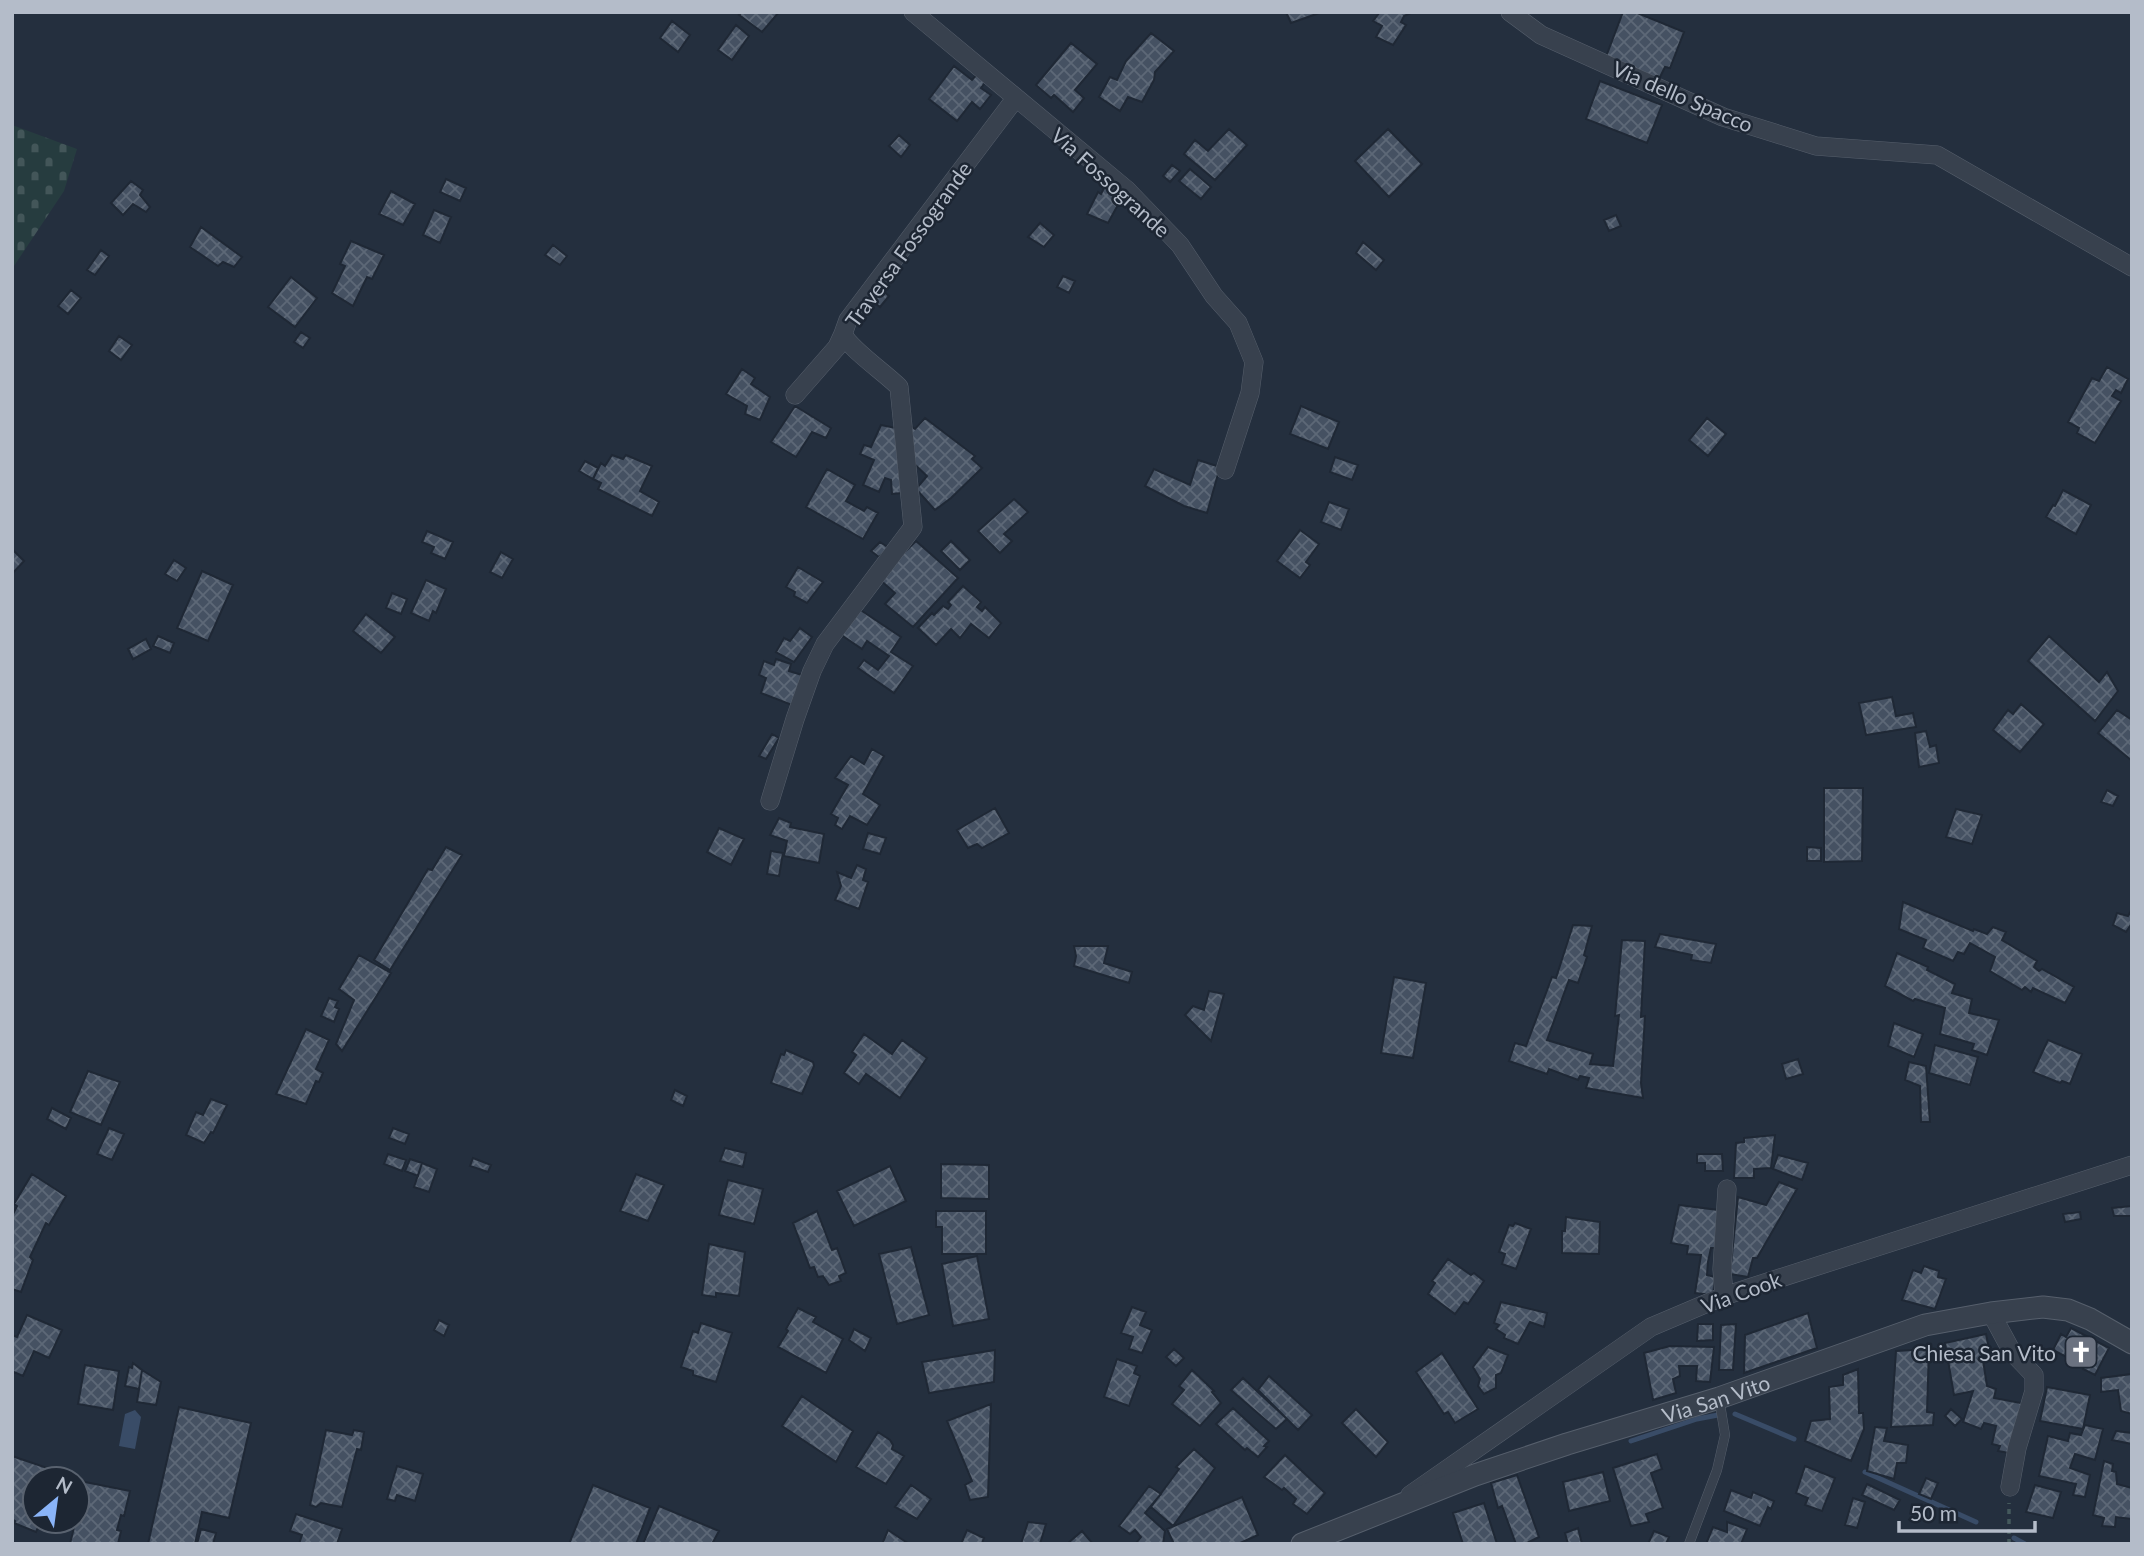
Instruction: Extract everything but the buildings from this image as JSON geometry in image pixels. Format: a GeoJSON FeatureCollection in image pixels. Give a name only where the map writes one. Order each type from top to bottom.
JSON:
{"type":"FeatureCollection","features":[{"type":"Feature","properties":{"kind":"street","name":"Via Fossogrande"},"geometry":{"type":"LineString","coordinates":[[913,12],[1095,162],[1150,212],[1180,245],[1214,296],[1238,323],[1254,362],[1250,393],[1224,470]]}},
{"type":"Feature","properties":{"kind":"street","name":"Via dello Spacco"},"geometry":{"type":"LineString","coordinates":[[1510,12],[1541,34],[1723,117],[1816,146],[1937,155],[2132,267]]}},
{"type":"Feature","properties":{"kind":"street","name":"Traversa Fossogrande"},"geometry":{"type":"LineString","coordinates":[[771,801],[795,719],[825,644],[913,527],[899,387],[846,342],[843,334],[848,320],[1016,99]]}},
{"type":"Feature","properties":{"kind":"street"},"geometry":{"type":"LineString","coordinates":[[796,396],[837,347],[843,334]]}},
{"type":"Feature","properties":{"kind":"street","name":"Via Cook"},"geometry":{"type":"LineString","coordinates":[[1393,1507],[1651,1327],[1724,1296],[2132,1165]]}},
{"type":"Feature","properties":{"kind":"street"},"geometry":{"type":"LineString","coordinates":[[1724,1296],[1722,1269],[1727,1189]]}},
{"type":"Feature","properties":{"kind":"street","name":"Via San Vito"},"geometry":{"type":"LineString","coordinates":[[1302,1544],[1393,1507],[1567,1444],[1719,1398],[1925,1325],[2043,1307],[2068,1310],[2091,1319],[2132,1343]]}},
{"type":"Feature","properties":{"kind":"street"},"geometry":{"type":"LineString","coordinates":[[1991,1313],[2012,1352],[2034,1375],[2034,1391],[2017,1447],[2010,1487]]}},
{"type":"Feature","properties":{"kind":"lane"},"geometry":{"type":"LineString","coordinates":[[1689,1544],[1717,1471],[1725,1435],[1719,1398]]}},
{"type":"Feature","properties":{"kind":"path"},"geometry":{"type":"LineString","coordinates":[[2009,1544],[2010,1487]]}},
{"type":"Feature","properties":{"kind":"green space"},"geometry":{"type":"Polygon","coordinates":[[[12,125],[77,149],[64,191],[12,269],[12,125]]]}},
{"type":"Feature","properties":{"kind":"water"},"geometry":{"type":"Polygon","coordinates":[[[135,1410],[141,1417],[135,1449],[119,1446],[125,1414],[135,1410]]]}},
{"type":"Feature","properties":{"kind":"waterway"},"geometry":{"type":"LineString","coordinates":[[1735,1414],[1794,1439]]}},
{"type":"Feature","properties":{"kind":"waterway"},"geometry":{"type":"LineString","coordinates":[[1631,1441],[1697,1419],[1718,1415]]}},
{"type":"Feature","properties":{"kind":"waterway"},"geometry":{"type":"LineString","coordinates":[[1865,1472],[1976,1522]]}},
{"type":"Feature","properties":{"kind":"waterway"},"geometry":{"type":"LineString","coordinates":[[2014,1538],[2025,1544]]}},
{"type":"Feature","properties":{"kind":"place","name":"Chiesa San Vito"},"geometry":{"type":"Point","coordinates":[2081,1352]}}]}
